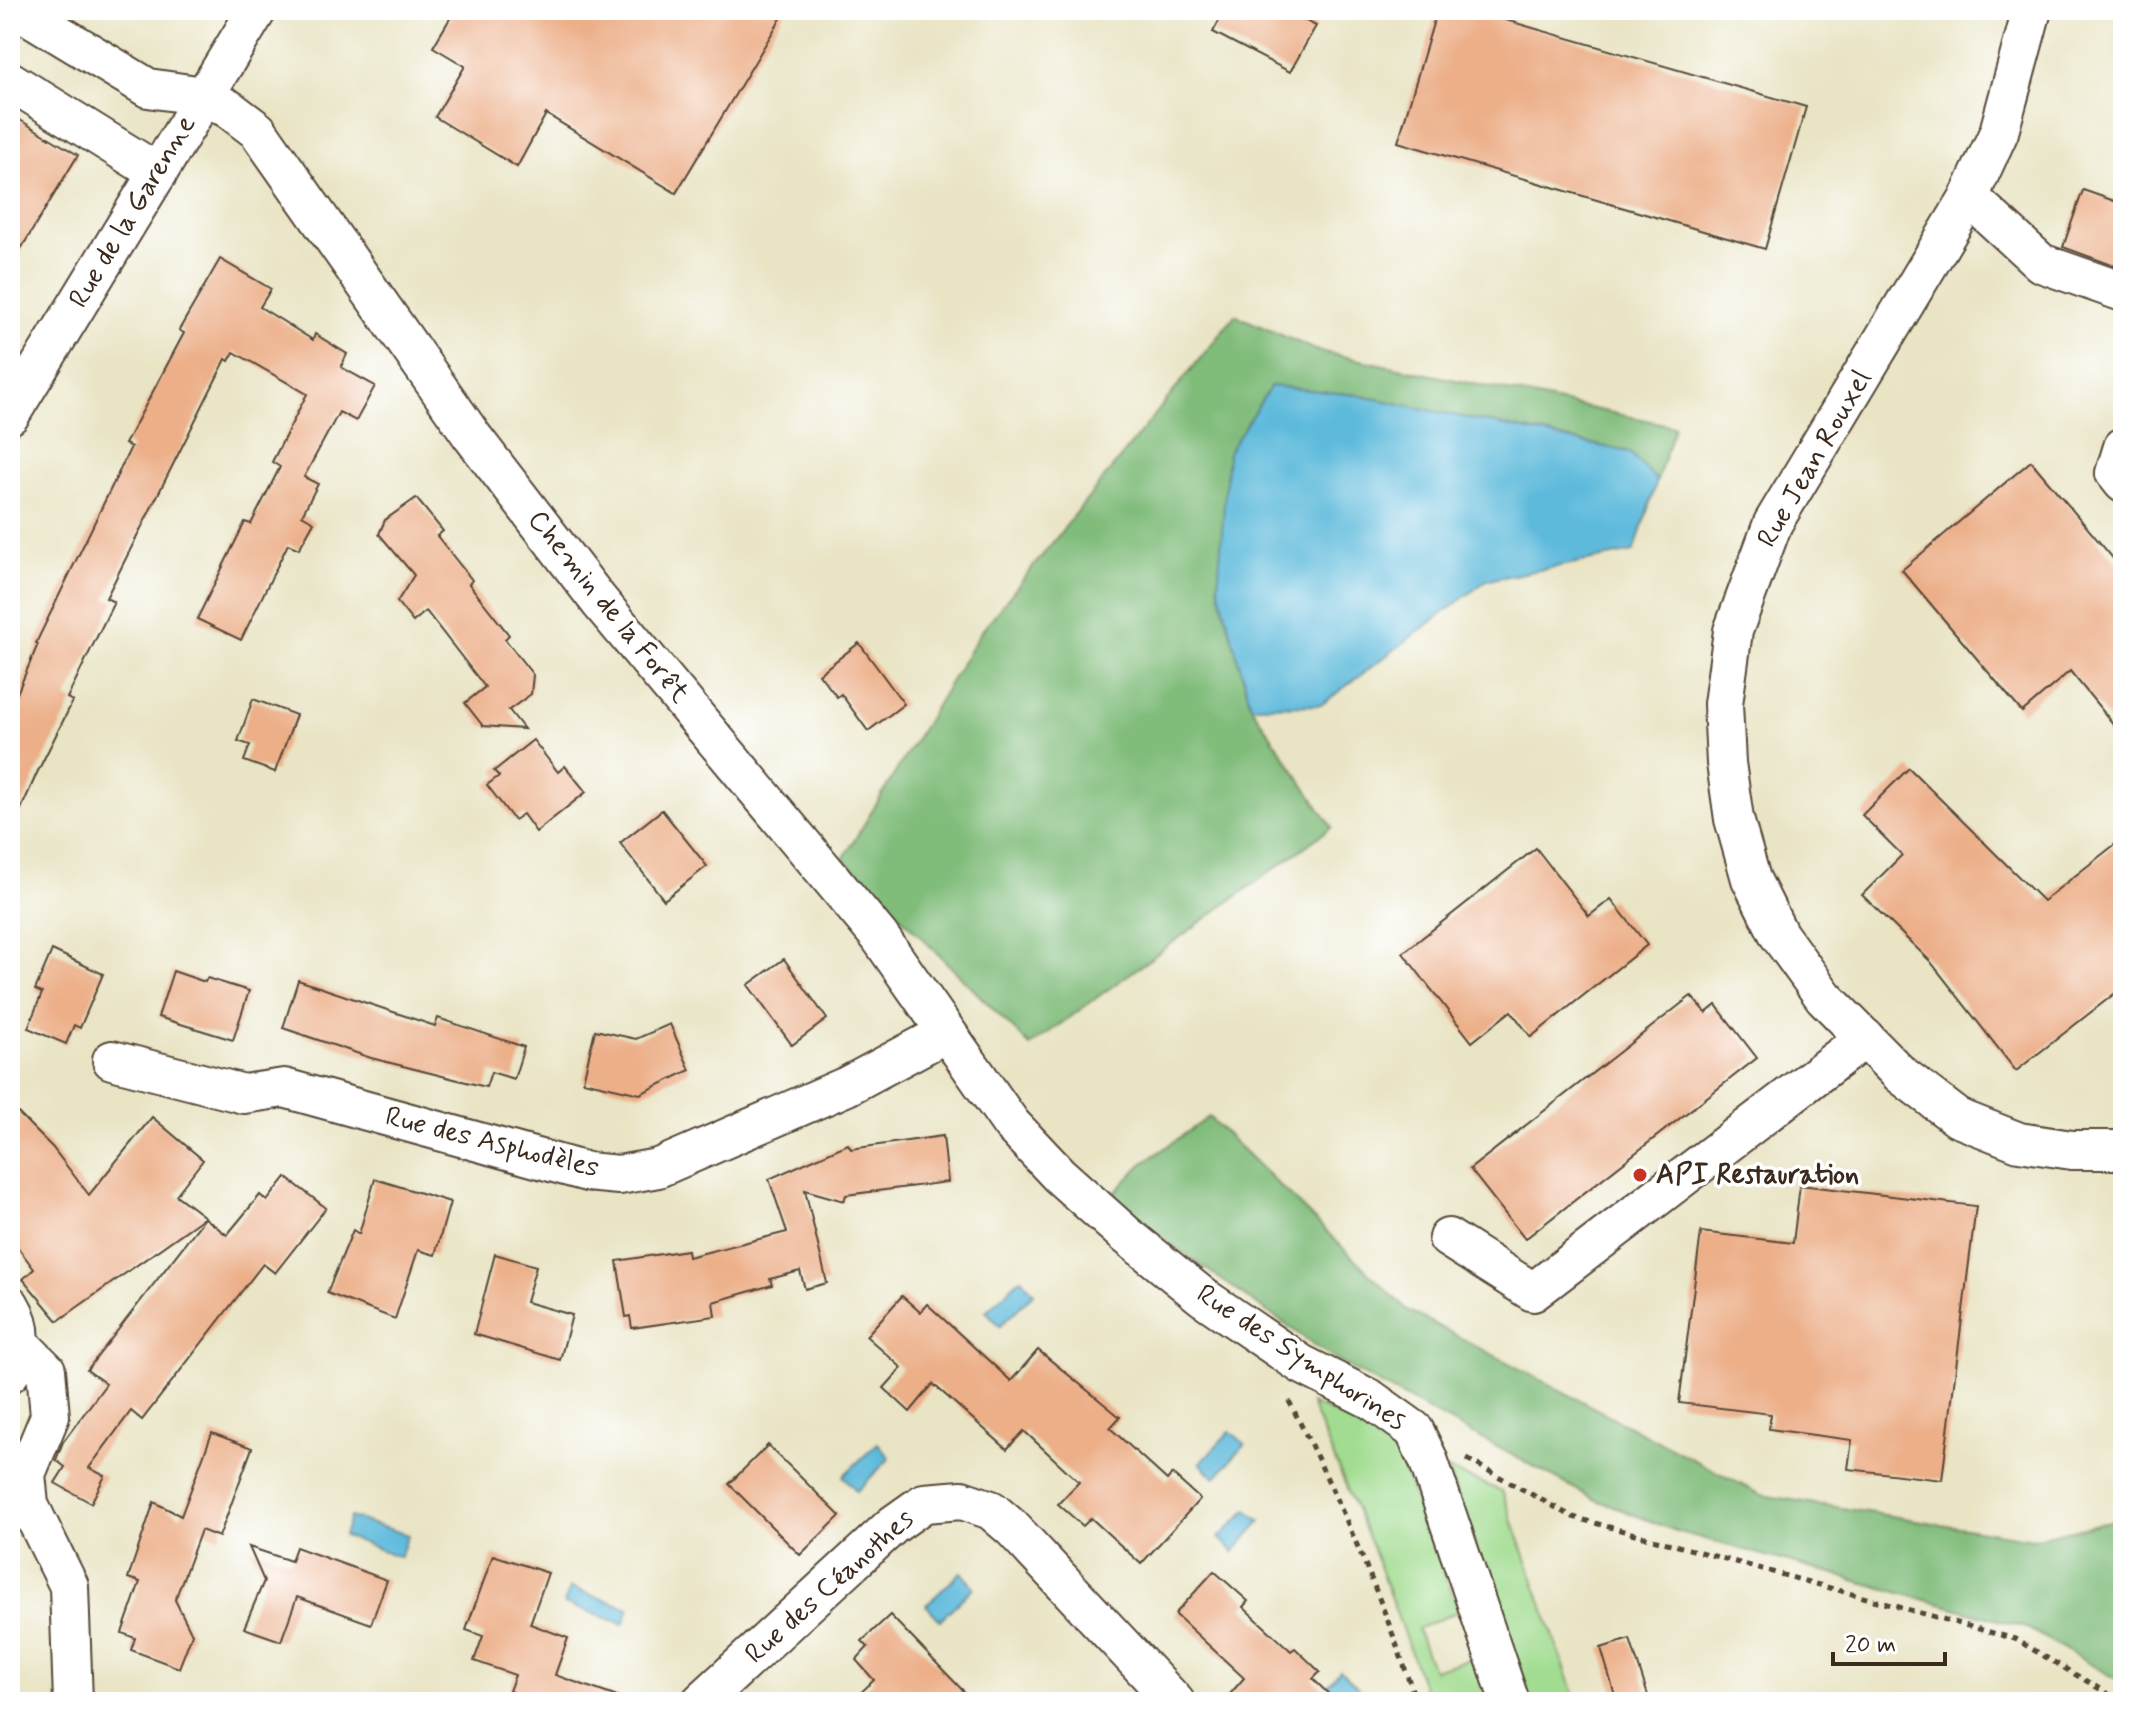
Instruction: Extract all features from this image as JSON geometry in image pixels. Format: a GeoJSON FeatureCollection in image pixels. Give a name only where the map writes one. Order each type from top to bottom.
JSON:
{"type":"FeatureCollection","features":[{"type":"Feature","properties":{"kind":"street"},"geometry":{"type":"LineString","coordinates":[[19,10],[148,88],[204,96]]}},
{"type":"Feature","properties":{"kind":"street","name":"Rue de la Garenne"},"geometry":{"type":"LineString","coordinates":[[10,415],[257,10]]}},
{"type":"Feature","properties":{"kind":"street","name":"Rue Jean Rouxel"},"geometry":{"type":"LineString","coordinates":[[2032,10],[1999,132],[1969,197],[1773,523],[1733,631],[1723,704],[1726,763],[1734,819],[1751,879],[1779,935],[1824,997],[1900,1074],[1958,1118],[2019,1142],[2072,1150],[2123,1150]]}},
{"type":"Feature","properties":{"kind":"street"},"geometry":{"type":"LineString","coordinates":[[10,81],[158,173]]}},
{"type":"Feature","properties":{"kind":"street","name":"Chemin de la Forêt"},"geometry":{"type":"LineString","coordinates":[[204,96],[258,131],[472,436],[599,601],[879,936],[1011,1124]]}},
{"type":"Feature","properties":{"kind":"street"},"geometry":{"type":"LineString","coordinates":[[1969,197],[2041,263],[2123,292]]}},
{"type":"Feature","properties":{"kind":"street"},"geometry":{"type":"LineString","coordinates":[[2123,447],[2115,473],[2123,483]]}},
{"type":"Feature","properties":{"kind":"street","name":"Rue des Asphodèles"},"geometry":{"type":"LineString","coordinates":[[112,1060],[244,1094],[284,1088],[587,1172],[619,1175],[658,1168],[847,1086],[946,1033]]}},
{"type":"Feature","properties":{"kind":"street"},"geometry":{"type":"LineString","coordinates":[[1448,1238],[1533,1292],[1865,1038]]}},
{"type":"Feature","properties":{"kind":"street","name":"Rue des Symphorines"},"geometry":{"type":"LineString","coordinates":[[1011,1124],[1059,1175],[1203,1297],[1301,1364],[1372,1400],[1414,1430],[1428,1459],[1510,1702]]}},
{"type":"Feature","properties":{"kind":"street"},"geometry":{"type":"LineString","coordinates":[[10,1305],[19,1320],[15,1359],[46,1370],[50,1416],[26,1474],[29,1505],[69,1586],[73,1702]]}},
{"type":"Feature","properties":{"kind":"street","name":"Rue des Céanothes"},"geometry":{"type":"LineString","coordinates":[[701,1702],[893,1525],[924,1503],[962,1500],[991,1510],[1012,1528],[1175,1702]]}},
{"type":"Feature","properties":{"kind":"path"},"geometry":{"type":"LineString","coordinates":[[1271,1343],[1279,1382],[1360,1550],[1392,1628],[1416,1702]]}},
{"type":"Feature","properties":{"kind":"path"},"geometry":{"type":"LineString","coordinates":[[1467,1459],[1573,1517],[2015,1639],[2122,1702]]}},
{"type":"Feature","properties":{"kind":"green space"},"geometry":{"type":"Polygon","coordinates":[[[1235,315],[1318,351],[1674,426],[1657,481],[1629,452],[1357,395],[1270,386],[1218,586],[1251,706],[1332,827],[1030,1046],[843,859],[980,633],[1235,315]]]}},
{"type":"Feature","properties":{"kind":"green space"},"geometry":{"type":"Polygon","coordinates":[[[1209,1117],[1407,1310],[1761,1495],[2033,1539],[2123,1518],[2123,1683],[2027,1628],[1676,1531],[1594,1499],[1339,1362],[1108,1200],[1142,1164],[1209,1117]]]}},
{"type":"Feature","properties":{"kind":"green space"},"geometry":{"type":"Polygon","coordinates":[[[1311,1404],[1390,1436],[1459,1611],[1417,1629],[1433,1670],[1475,1658],[1492,1702],[1429,1702],[1372,1547],[1311,1404]]]}},
{"type":"Feature","properties":{"kind":"green space"},"geometry":{"type":"Polygon","coordinates":[[[1448,1470],[1502,1491],[1577,1702],[1531,1702],[1448,1470]]]}},
{"type":"Feature","properties":{"kind":"water"},"geometry":{"type":"Polygon","coordinates":[[[1271,386],[1357,395],[1629,452],[1657,481],[1634,552],[1487,580],[1321,705],[1251,706],[1218,586],[1228,452],[1271,386]]]}},
{"type":"Feature","properties":{"kind":"water"},"geometry":{"type":"Polygon","coordinates":[[[1021,1278],[1034,1293],[1000,1326],[986,1311],[1021,1278]]]}},
{"type":"Feature","properties":{"kind":"water"},"geometry":{"type":"Polygon","coordinates":[[[1230,1431],[1245,1444],[1215,1478],[1200,1463],[1230,1431]]]}},
{"type":"Feature","properties":{"kind":"water"},"geometry":{"type":"Polygon","coordinates":[[[878,1443],[890,1458],[857,1491],[843,1476],[878,1443]]]}},
{"type":"Feature","properties":{"kind":"water"},"geometry":{"type":"Polygon","coordinates":[[[1247,1510],[1261,1521],[1234,1552],[1219,1538],[1247,1510]]]}},
{"type":"Feature","properties":{"kind":"water"},"geometry":{"type":"Polygon","coordinates":[[[350,1517],[408,1535],[400,1557],[344,1536],[350,1517]]]}},
{"type":"Feature","properties":{"kind":"water"},"geometry":{"type":"Polygon","coordinates":[[[961,1572],[974,1587],[940,1620],[926,1605],[961,1572]]]}},
{"type":"Feature","properties":{"kind":"water"},"geometry":{"type":"Polygon","coordinates":[[[570,1588],[629,1608],[624,1624],[564,1604],[570,1588]]]}},
{"type":"Feature","properties":{"kind":"water"},"geometry":{"type":"Polygon","coordinates":[[[1340,1671],[1372,1700],[1347,1702],[1328,1685],[1340,1671]]]}},
{"type":"Feature","properties":{"kind":"building"},"geometry":{"type":"Polygon","coordinates":[[[455,10],[786,10],[676,193],[546,114],[517,167],[435,117],[465,66],[433,47],[455,10]]]}},
{"type":"Feature","properties":{"kind":"building"},"geometry":{"type":"Polygon","coordinates":[[[1225,10],[1284,10],[1316,26],[1290,72],[1213,32],[1225,10]]]}},
{"type":"Feature","properties":{"kind":"building"},"geometry":{"type":"Polygon","coordinates":[[[1437,10],[1471,10],[1806,107],[1765,249],[1398,142],[1437,10]]]}},
{"type":"Feature","properties":{"kind":"building"},"geometry":{"type":"Polygon","coordinates":[[[10,114],[78,155],[10,267],[10,114]]]}},
{"type":"Feature","properties":{"kind":"building"},"geometry":{"type":"Polygon","coordinates":[[[2083,190],[2123,204],[2123,269],[2063,247],[2083,190]]]}},
{"type":"Feature","properties":{"kind":"building"},"geometry":{"type":"Polygon","coordinates":[[[220,259],[271,289],[260,307],[313,340],[315,334],[347,354],[341,367],[375,386],[356,421],[339,412],[304,477],[318,484],[302,515],[314,522],[299,549],[288,544],[241,640],[197,619],[245,522],[251,524],[280,467],[272,462],[307,394],[234,352],[229,361],[226,359],[106,598],[114,602],[67,698],[73,701],[10,834],[10,710],[36,643],[131,447],[125,444],[184,333],[179,330],[220,259]]]}},
{"type":"Feature","properties":{"kind":"building"},"geometry":{"type":"Polygon","coordinates":[[[2031,461],[2123,570],[2123,736],[2070,671],[2022,712],[1902,570],[2031,461]]]}},
{"type":"Feature","properties":{"kind":"building"},"geometry":{"type":"Polygon","coordinates":[[[416,498],[443,531],[437,536],[472,580],[469,584],[509,635],[505,639],[533,675],[531,694],[509,710],[524,729],[483,726],[465,703],[485,687],[426,611],[413,622],[397,602],[414,575],[379,534],[385,520],[416,498]]]}},
{"type":"Feature","properties":{"kind":"building"},"geometry":{"type":"Polygon","coordinates":[[[859,643],[904,704],[868,731],[841,694],[837,697],[819,674],[859,643]]]}},
{"type":"Feature","properties":{"kind":"building"},"geometry":{"type":"Polygon","coordinates":[[[253,699],[296,715],[275,772],[244,761],[250,745],[238,741],[253,699]]]}},
{"type":"Feature","properties":{"kind":"building"},"geometry":{"type":"Polygon","coordinates":[[[533,740],[558,772],[565,766],[586,792],[536,832],[523,814],[514,820],[487,785],[499,776],[494,771],[533,740]]]}},
{"type":"Feature","properties":{"kind":"building"},"geometry":{"type":"Polygon","coordinates":[[[1909,768],[2043,901],[2123,838],[2123,987],[2016,1071],[1930,961],[1862,895],[1902,855],[1862,815],[1909,768]]]}},
{"type":"Feature","properties":{"kind":"building"},"geometry":{"type":"Polygon","coordinates":[[[662,810],[707,866],[664,900],[620,843],[662,810]]]}},
{"type":"Feature","properties":{"kind":"building"},"geometry":{"type":"Polygon","coordinates":[[[1536,848],[1589,916],[1611,899],[1647,945],[1531,1037],[1511,1011],[1472,1042],[1403,953],[1536,848]]]}},
{"type":"Feature","properties":{"kind":"building"},"geometry":{"type":"Polygon","coordinates":[[[52,950],[103,974],[80,1028],[74,1025],[66,1044],[28,1028],[42,993],[35,990],[52,950]]]}},
{"type":"Feature","properties":{"kind":"building"},"geometry":{"type":"Polygon","coordinates":[[[784,959],[827,1019],[792,1045],[748,985],[784,959]]]}},
{"type":"Feature","properties":{"kind":"building"},"geometry":{"type":"Polygon","coordinates":[[[173,971],[205,982],[207,978],[249,991],[233,1040],[158,1017],[173,971]]]}},
{"type":"Feature","properties":{"kind":"building"},"geometry":{"type":"Polygon","coordinates":[[[298,980],[435,1026],[438,1018],[524,1047],[514,1079],[491,1072],[486,1087],[371,1058],[283,1028],[298,980]]]}},
{"type":"Feature","properties":{"kind":"building"},"geometry":{"type":"Polygon","coordinates":[[[1691,996],[1706,1013],[1716,1005],[1757,1058],[1525,1239],[1470,1169],[1691,996]]]}},
{"type":"Feature","properties":{"kind":"building"},"geometry":{"type":"Polygon","coordinates":[[[670,1024],[690,1070],[640,1094],[583,1081],[595,1030],[636,1039],[670,1024]]]}},
{"type":"Feature","properties":{"kind":"building"},"geometry":{"type":"Polygon","coordinates":[[[10,1105],[52,1147],[89,1195],[152,1117],[203,1160],[176,1195],[205,1217],[58,1321],[23,1279],[34,1269],[10,1237],[10,1105]]]}},
{"type":"Feature","properties":{"kind":"building"},"geometry":{"type":"Polygon","coordinates":[[[943,1136],[948,1182],[846,1195],[844,1201],[805,1190],[827,1283],[805,1289],[800,1271],[770,1279],[772,1285],[713,1302],[715,1316],[632,1328],[630,1316],[626,1317],[617,1261],[687,1250],[688,1257],[787,1232],[769,1179],[848,1144],[851,1149],[943,1136]]]}},
{"type":"Feature","properties":{"kind":"building"},"geometry":{"type":"Polygon","coordinates":[[[286,1177],[326,1208],[275,1273],[263,1264],[142,1420],[131,1411],[89,1468],[105,1476],[91,1503],[55,1483],[65,1467],[56,1460],[63,1442],[106,1384],[87,1370],[205,1218],[227,1235],[260,1195],[267,1201],[286,1177]]]}},
{"type":"Feature","properties":{"kind":"building"},"geometry":{"type":"Polygon","coordinates":[[[375,1179],[450,1202],[435,1255],[418,1250],[395,1319],[327,1293],[353,1230],[359,1234],[375,1179]]]}},
{"type":"Feature","properties":{"kind":"building"},"geometry":{"type":"Polygon","coordinates":[[[1800,1185],[1976,1206],[1942,1480],[1848,1469],[1852,1440],[1769,1429],[1771,1414],[1679,1403],[1701,1232],[1793,1243],[1800,1185]]]}},
{"type":"Feature","properties":{"kind":"building"},"geometry":{"type":"Polygon","coordinates":[[[495,1254],[536,1266],[526,1302],[572,1315],[560,1360],[474,1334],[495,1254]]]}},
{"type":"Feature","properties":{"kind":"building"},"geometry":{"type":"Polygon","coordinates":[[[902,1296],[920,1312],[927,1304],[1011,1381],[1038,1350],[1120,1417],[1110,1428],[1167,1480],[1172,1474],[1200,1499],[1141,1564],[1091,1518],[1083,1526],[1058,1504],[1079,1482],[1024,1431],[1007,1449],[933,1384],[910,1412],[884,1388],[902,1368],[866,1336],[902,1296]]]}},
{"type":"Feature","properties":{"kind":"building"},"geometry":{"type":"Polygon","coordinates":[[[212,1433],[252,1448],[219,1537],[201,1530],[175,1600],[192,1634],[179,1668],[131,1650],[135,1638],[122,1633],[140,1582],[128,1578],[154,1502],[181,1516],[212,1433]]]}},
{"type":"Feature","properties":{"kind":"building"},"geometry":{"type":"Polygon","coordinates":[[[768,1445],[840,1516],[800,1555],[729,1484],[768,1445]]]}},
{"type":"Feature","properties":{"kind":"building"},"geometry":{"type":"Polygon","coordinates":[[[249,1547],[291,1561],[296,1547],[387,1580],[371,1624],[297,1597],[281,1641],[244,1628],[264,1581],[249,1547]]]}},
{"type":"Feature","properties":{"kind":"building"},"geometry":{"type":"Polygon","coordinates":[[[493,1555],[548,1573],[530,1624],[568,1638],[555,1675],[620,1698],[619,1702],[541,1702],[509,1691],[515,1675],[474,1661],[483,1636],[466,1630],[493,1555]]]}},
{"type":"Feature","properties":{"kind":"building"},"geometry":{"type":"Polygon","coordinates":[[[1214,1571],[1248,1601],[1243,1607],[1291,1651],[1295,1648],[1320,1672],[1313,1679],[1337,1702],[1223,1702],[1244,1678],[1175,1614],[1214,1571]]]}},
{"type":"Feature","properties":{"kind":"building"},"geometry":{"type":"Polygon","coordinates":[[[890,1615],[974,1702],[851,1702],[874,1680],[856,1660],[868,1647],[862,1641],[890,1615]]]}},
{"type":"Feature","properties":{"kind":"building"},"geometry":{"type":"Polygon","coordinates":[[[1630,1639],[1650,1702],[1617,1702],[1601,1648],[1630,1639]]]}},
{"type":"Feature","properties":{"kind":"place","name":"API Restauration"},"geometry":{"type":"Point","coordinates":[1640,1175]}}]}
